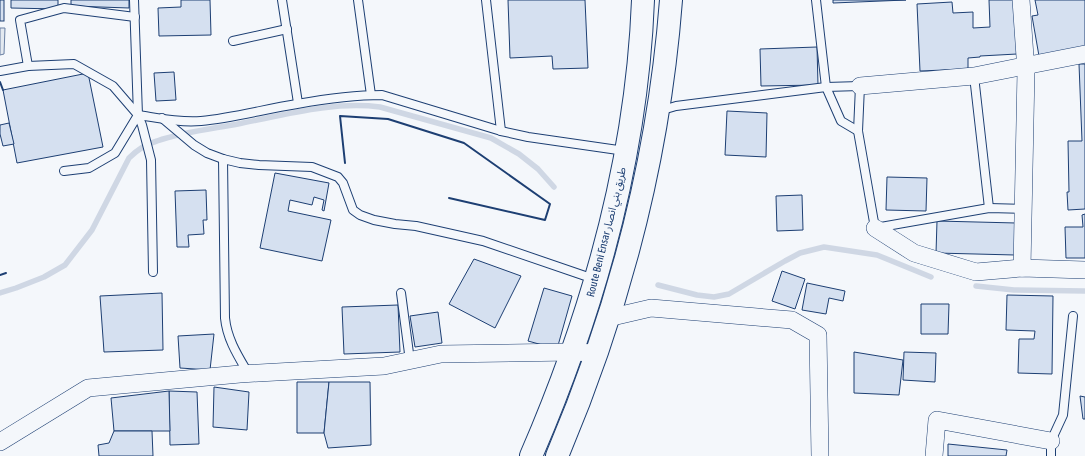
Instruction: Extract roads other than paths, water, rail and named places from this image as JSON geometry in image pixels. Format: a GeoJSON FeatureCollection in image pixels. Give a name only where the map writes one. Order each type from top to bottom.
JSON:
{"type":"FeatureCollection","features":[{"type":"Feature","properties":{"kind":"highway","name":"Route Beni Ensar طريق بني انصار"},"geometry":{"type":"LineString","coordinates":[[531,456],[572,352],[595,280],[608,232],[636,90],[643,0]]}},
{"type":"Feature","properties":{"kind":"highway"},"geometry":{"type":"LineString","coordinates":[[557,456],[596,354],[625,264],[638,216],[659,111],[668,45],[671,0]]}},
{"type":"Feature","properties":{"kind":"street"},"geometry":{"type":"LineString","coordinates":[[1021,0],[1026,67],[1022,268]]}},
{"type":"Feature","properties":{"kind":"street"},"geometry":{"type":"LineString","coordinates":[[860,86],[974,76],[1026,67],[1085,54]]}},
{"type":"Feature","properties":{"kind":"street"},"geometry":{"type":"LineString","coordinates":[[875,228],[914,254],[976,272],[1022,268],[1085,270]]}},
{"type":"Feature","properties":{"kind":"street"},"geometry":{"type":"LineString","coordinates":[[608,318],[651,308],[792,320],[818,335],[820,456]]}},
{"type":"Feature","properties":{"kind":"street"},"geometry":{"type":"LineString","coordinates":[[0,442],[88,388],[248,373],[384,366],[441,354],[572,352],[596,354]]}},
{"type":"Feature","properties":{"kind":"street"},"geometry":{"type":"LineString","coordinates":[[934,456],[937,420],[1051,449]]}},
{"type":"Feature","properties":{"kind":"lane"},"geometry":{"type":"LineString","coordinates":[[64,171],[89,168],[115,153],[138,115],[134,0]]}},
{"type":"Feature","properties":{"kind":"lane"},"geometry":{"type":"LineString","coordinates":[[282,0],[298,103]]}},
{"type":"Feature","properties":{"kind":"lane"},"geometry":{"type":"LineString","coordinates":[[358,0],[371,95]]}},
{"type":"Feature","properties":{"kind":"lane"},"geometry":{"type":"LineString","coordinates":[[486,0],[501,131]]}},
{"type":"Feature","properties":{"kind":"lane"},"geometry":{"type":"LineString","coordinates":[[816,0],[826,87],[841,121],[858,131]]}},
{"type":"Feature","properties":{"kind":"lane"},"geometry":{"type":"LineString","coordinates":[[28,66],[20,20],[65,4],[135,17]]}},
{"type":"Feature","properties":{"kind":"lane"},"geometry":{"type":"LineString","coordinates":[[233,41],[287,29]]}},
{"type":"Feature","properties":{"kind":"lane"},"geometry":{"type":"LineString","coordinates":[[0,71],[28,66],[74,64],[113,86],[138,115],[146,137],[151,160],[153,272]]}},
{"type":"Feature","properties":{"kind":"lane"},"geometry":{"type":"LineString","coordinates":[[974,76],[989,208]]}},
{"type":"Feature","properties":{"kind":"lane"},"geometry":{"type":"LineString","coordinates":[[659,111],[676,106],[826,87],[860,86],[858,131],[875,228],[989,208],[1023,209]]}},
{"type":"Feature","properties":{"kind":"lane"},"geometry":{"type":"LineString","coordinates":[[138,115],[186,121],[200,121],[223,118],[298,103],[382,95],[501,131],[528,137],[625,151]]}},
{"type":"Feature","properties":{"kind":"lane"},"geometry":{"type":"LineString","coordinates":[[161,118],[206,153],[223,159],[259,165],[312,167],[338,177],[343,183],[353,210],[360,215],[374,220],[416,226],[482,241],[595,280]]}},
{"type":"Feature","properties":{"kind":"lane"},"geometry":{"type":"LineString","coordinates":[[223,159],[226,330],[231,343],[248,373]]}},
{"type":"Feature","properties":{"kind":"lane"},"geometry":{"type":"LineString","coordinates":[[401,293],[410,361]]}},
{"type":"Feature","properties":{"kind":"lane"},"geometry":{"type":"LineString","coordinates":[[1051,449],[1063,416],[1073,316]]}},
{"type":"Feature","properties":{"kind":"waterway"},"geometry":{"type":"LineString","coordinates":[[0,293],[44,277],[65,265],[92,230],[129,158],[135,152],[153,142],[177,135],[291,113],[327,107],[380,107],[491,138],[519,154],[538,169],[554,187]]}},
{"type":"Feature","properties":{"kind":"waterway"},"geometry":{"type":"LineString","coordinates":[[658,285],[697,295],[714,297],[729,294],[800,253],[824,247],[877,255],[931,277]]}},
{"type":"Feature","properties":{"kind":"waterway"},"geometry":{"type":"LineString","coordinates":[[976,286],[1014,290],[1085,291]]}}]}
